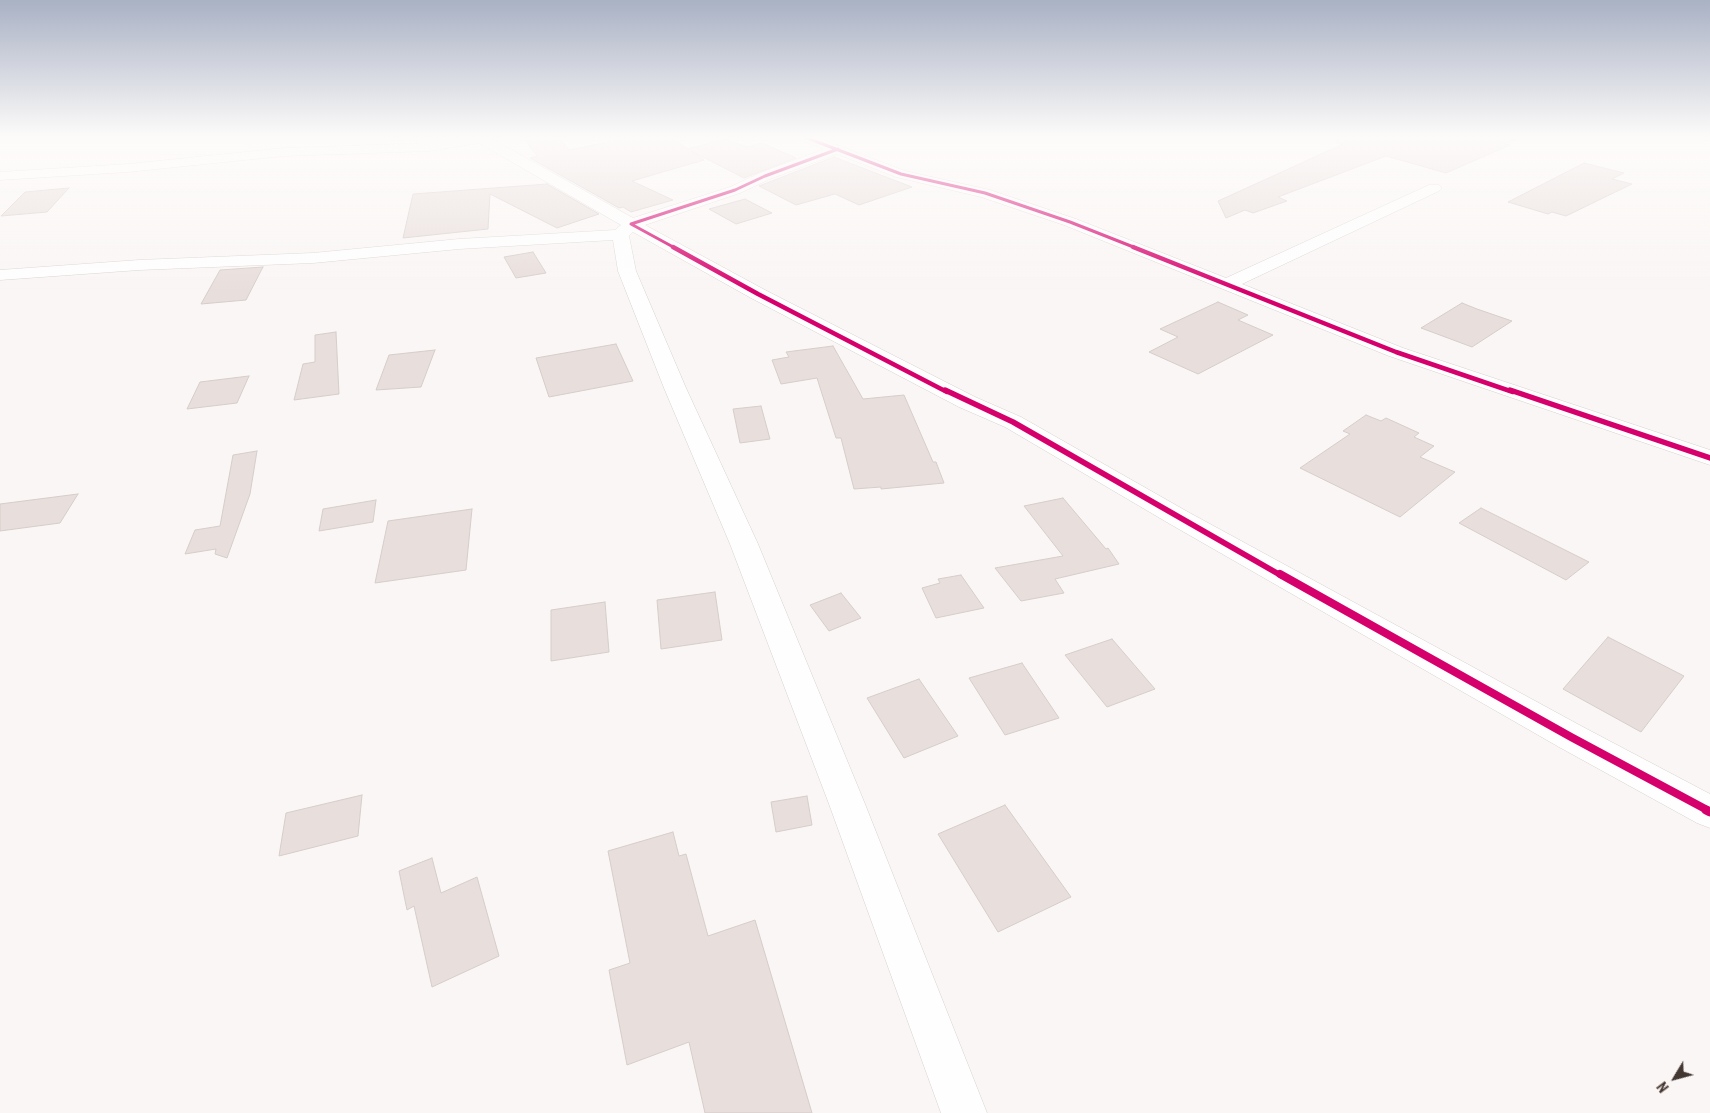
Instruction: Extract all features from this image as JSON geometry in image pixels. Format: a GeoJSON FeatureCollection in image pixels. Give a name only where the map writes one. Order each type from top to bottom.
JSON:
{"type":"FeatureCollection","features":[{"type":"Feature","properties":{"kind":"street"},"geometry":{"type":"LineString","coordinates":[[560,188],[626,230],[766,298],[967,402],[1013,422],[1222,543],[1571,738],[1710,812]]}},
{"type":"Feature","properties":{"kind":"street"},"geometry":{"type":"LineString","coordinates":[[0,275],[314,258],[626,230],[739,188]]}},
{"type":"Feature","properties":{"kind":"street"},"geometry":{"type":"LineString","coordinates":[[960,188],[985,194],[1070,222],[1396,352],[1710,458]]}},
{"type":"Feature","properties":{"kind":"street"},"geometry":{"type":"LineString","coordinates":[[1225,285],[1434,188]]}},
{"type":"Feature","properties":{"kind":"street"},"geometry":{"type":"LineString","coordinates":[[626,230],[627,271],[675,388],[744,544],[847,804],[964,1113]]}},
{"type":"Feature","properties":{"kind":"building"},"geometry":{"type":"Polygon","coordinates":[[[69,188],[47,212],[1,216],[25,192],[69,188]]]}},
{"type":"Feature","properties":{"kind":"building"},"geometry":{"type":"Polygon","coordinates":[[[494,188],[554,188],[599,214],[557,228],[490,194],[488,229],[403,238],[413,194],[494,188]]]}},
{"type":"Feature","properties":{"kind":"building"},"geometry":{"type":"Polygon","coordinates":[[[583,188],[647,188],[673,200],[631,212],[623,207],[619,208],[583,188]]]}},
{"type":"Feature","properties":{"kind":"building"},"geometry":{"type":"Polygon","coordinates":[[[763,188],[909,188],[859,205],[835,194],[796,205],[763,188]]]}},
{"type":"Feature","properties":{"kind":"building"},"geometry":{"type":"Polygon","coordinates":[[[1247,188],[1302,188],[1278,197],[1287,201],[1253,213],[1245,210],[1226,218],[1218,201],[1247,188]]]}},
{"type":"Feature","properties":{"kind":"building"},"geometry":{"type":"Polygon","coordinates":[[[1535,188],[1624,188],[1566,216],[1552,212],[1548,214],[1508,202],[1535,188]]]}},
{"type":"Feature","properties":{"kind":"building"},"geometry":{"type":"Polygon","coordinates":[[[745,199],[772,213],[736,224],[709,209],[745,199]]]}},
{"type":"Feature","properties":{"kind":"building"},"geometry":{"type":"Polygon","coordinates":[[[533,252],[546,273],[516,278],[504,257],[533,252]]]}},
{"type":"Feature","properties":{"kind":"building"},"geometry":{"type":"Polygon","coordinates":[[[263,267],[246,300],[201,304],[220,270],[263,267]]]}},
{"type":"Feature","properties":{"kind":"building"},"geometry":{"type":"Polygon","coordinates":[[[1218,302],[1248,315],[1238,320],[1273,335],[1198,374],[1149,352],[1178,337],[1160,329],[1218,302]]]}},
{"type":"Feature","properties":{"kind":"building"},"geometry":{"type":"Polygon","coordinates":[[[1462,303],[1512,321],[1472,347],[1421,328],[1462,303]]]}},
{"type":"Feature","properties":{"kind":"building"},"geometry":{"type":"Polygon","coordinates":[[[336,332],[339,394],[294,400],[303,364],[315,362],[315,335],[336,332]]]}},
{"type":"Feature","properties":{"kind":"building"},"geometry":{"type":"Polygon","coordinates":[[[616,344],[633,381],[549,397],[536,358],[616,344]]]}},
{"type":"Feature","properties":{"kind":"building"},"geometry":{"type":"Polygon","coordinates":[[[833,346],[863,399],[904,395],[944,483],[881,489],[881,487],[854,489],[841,438],[836,438],[817,378],[781,384],[772,360],[789,357],[786,352],[833,346]]]}},
{"type":"Feature","properties":{"kind":"building"},"geometry":{"type":"Polygon","coordinates":[[[435,350],[421,387],[376,390],[389,355],[435,350]]]}},
{"type":"Feature","properties":{"kind":"building"},"geometry":{"type":"Polygon","coordinates":[[[249,376],[237,403],[187,409],[200,382],[249,376]]]}},
{"type":"Feature","properties":{"kind":"building"},"geometry":{"type":"Polygon","coordinates":[[[761,406],[770,439],[740,443],[733,409],[761,406]]]}},
{"type":"Feature","properties":{"kind":"building"},"geometry":{"type":"Polygon","coordinates":[[[1366,415],[1381,421],[1386,418],[1419,433],[1414,437],[1434,446],[1420,457],[1455,472],[1400,517],[1300,468],[1350,434],[1343,431],[1366,415]]]}},
{"type":"Feature","properties":{"kind":"building"},"geometry":{"type":"Polygon","coordinates":[[[257,451],[250,494],[227,558],[215,554],[216,549],[185,554],[195,530],[220,526],[233,455],[257,451]]]}},
{"type":"Feature","properties":{"kind":"building"},"geometry":{"type":"Polygon","coordinates":[[[78,494],[60,523],[0,531],[0,504],[78,494]]]}},
{"type":"Feature","properties":{"kind":"building"},"geometry":{"type":"Polygon","coordinates":[[[1063,498],[1106,549],[1108,548],[1119,564],[1055,579],[1064,593],[1021,601],[995,568],[1063,556],[1024,506],[1063,498]]]}},
{"type":"Feature","properties":{"kind":"building"},"geometry":{"type":"Polygon","coordinates":[[[376,500],[373,522],[319,531],[323,509],[376,500]]]}},
{"type":"Feature","properties":{"kind":"building"},"geometry":{"type":"Polygon","coordinates":[[[1481,508],[1589,562],[1566,580],[1459,523],[1481,508]]]}},
{"type":"Feature","properties":{"kind":"building"},"geometry":{"type":"Polygon","coordinates":[[[472,509],[466,570],[375,583],[388,521],[472,509]]]}},
{"type":"Feature","properties":{"kind":"building"},"geometry":{"type":"Polygon","coordinates":[[[961,575],[984,608],[936,618],[922,588],[940,583],[938,579],[961,575]]]}},
{"type":"Feature","properties":{"kind":"building"},"geometry":{"type":"Polygon","coordinates":[[[715,592],[722,640],[661,649],[657,600],[715,592]]]}},
{"type":"Feature","properties":{"kind":"building"},"geometry":{"type":"Polygon","coordinates":[[[841,593],[861,618],[829,631],[810,605],[841,593]]]}},
{"type":"Feature","properties":{"kind":"building"},"geometry":{"type":"Polygon","coordinates":[[[605,602],[609,652],[551,661],[551,610],[605,602]]]}},
{"type":"Feature","properties":{"kind":"building"},"geometry":{"type":"Polygon","coordinates":[[[1608,637],[1684,676],[1641,732],[1563,689],[1608,637]]]}},
{"type":"Feature","properties":{"kind":"building"},"geometry":{"type":"Polygon","coordinates":[[[1112,639],[1155,689],[1107,707],[1065,655],[1112,639]]]}},
{"type":"Feature","properties":{"kind":"building"},"geometry":{"type":"Polygon","coordinates":[[[1022,663],[1059,718],[1005,735],[969,678],[1022,663]]]}},
{"type":"Feature","properties":{"kind":"building"},"geometry":{"type":"Polygon","coordinates":[[[919,679],[958,736],[904,758],[867,698],[919,679]]]}},
{"type":"Feature","properties":{"kind":"building"},"geometry":{"type":"Polygon","coordinates":[[[362,795],[358,836],[279,856],[286,813],[362,795]]]}},
{"type":"Feature","properties":{"kind":"building"},"geometry":{"type":"Polygon","coordinates":[[[807,796],[812,825],[776,832],[771,802],[807,796]]]}},
{"type":"Feature","properties":{"kind":"building"},"geometry":{"type":"Polygon","coordinates":[[[1005,805],[1071,897],[998,932],[938,834],[1005,805]]]}},
{"type":"Feature","properties":{"kind":"building"},"geometry":{"type":"Polygon","coordinates":[[[673,832],[679,856],[686,854],[708,936],[755,920],[812,1113],[705,1113],[689,1042],[627,1065],[609,970],[630,963],[608,851],[673,832]]]}},
{"type":"Feature","properties":{"kind":"building"},"geometry":{"type":"Polygon","coordinates":[[[432,858],[441,893],[477,877],[499,956],[432,987],[414,906],[407,910],[399,871],[432,858]]]}},
{"type":"Feature","properties":{"kind":"cycle path"},"geometry":{"type":"LineString","coordinates":[[739,188],[631,224],[758,294],[967,402],[1013,422],[1179,518],[1571,737],[1710,812]]}},
{"type":"Feature","properties":{"kind":"cycle path"},"geometry":{"type":"LineString","coordinates":[[963,188],[985,193],[1070,222],[1396,352],[1710,458]]}}]}
